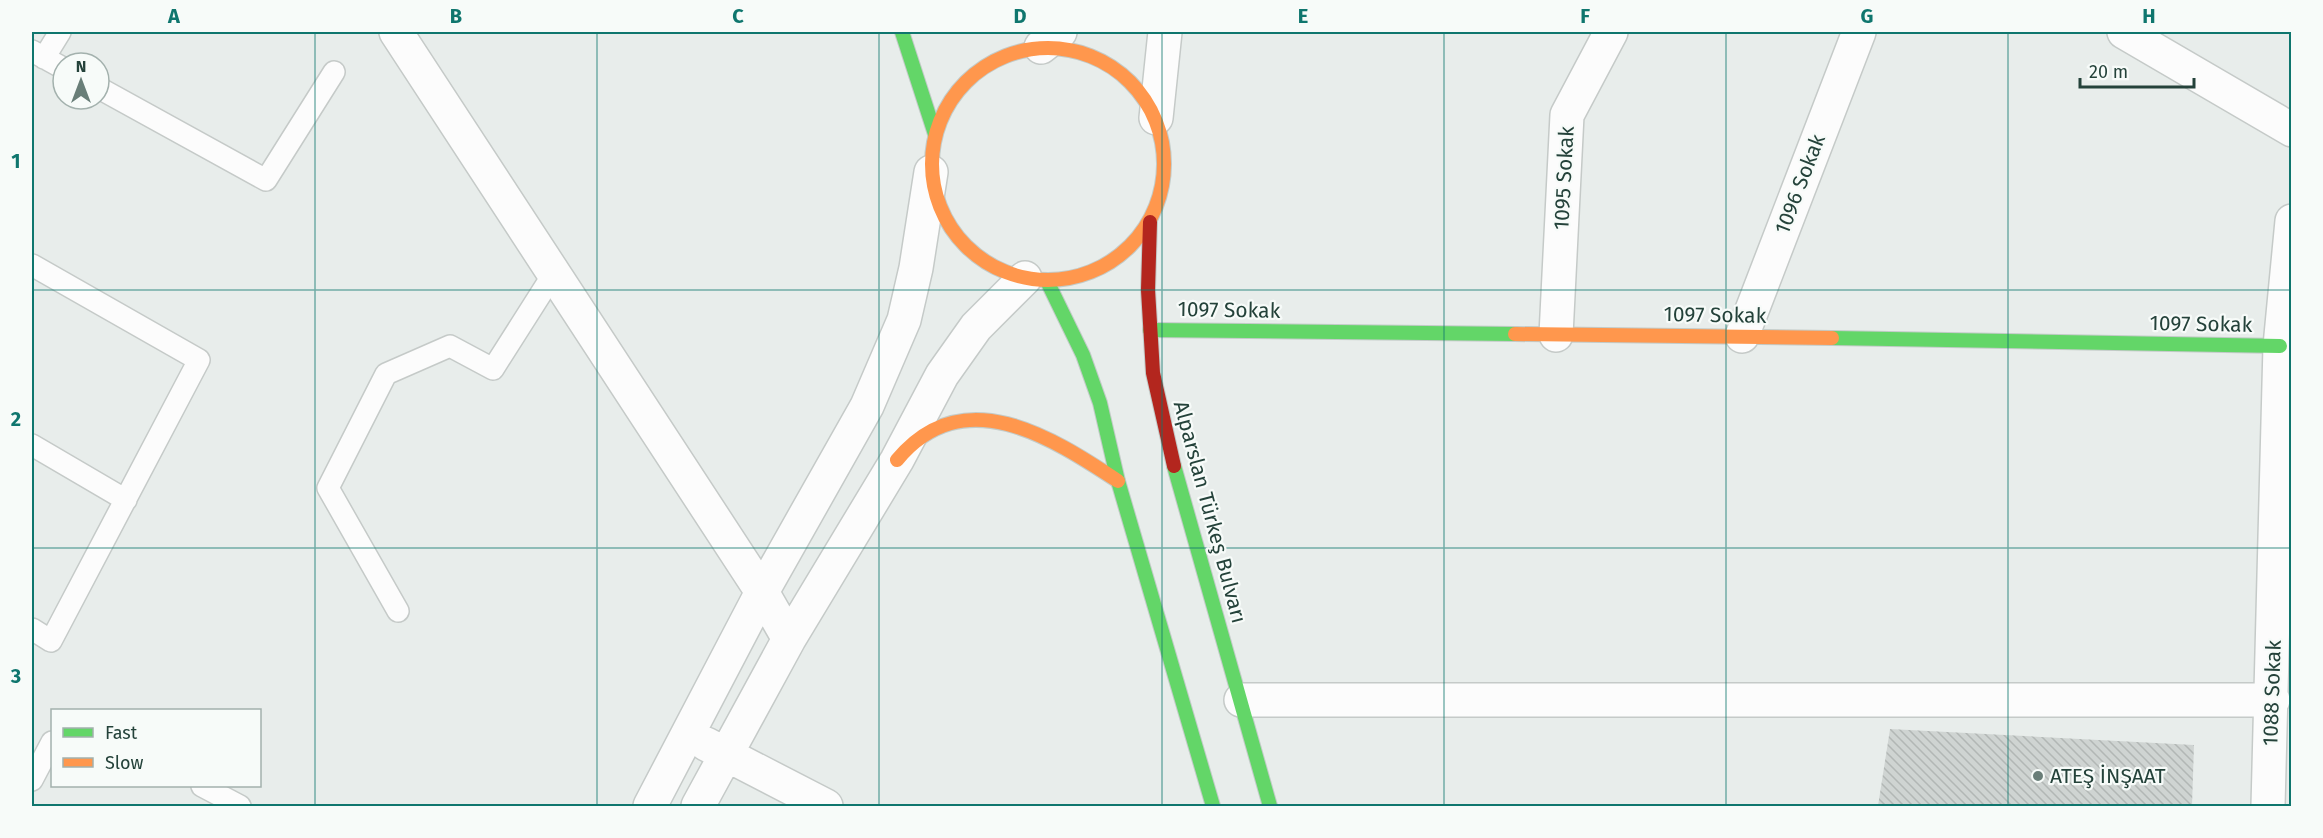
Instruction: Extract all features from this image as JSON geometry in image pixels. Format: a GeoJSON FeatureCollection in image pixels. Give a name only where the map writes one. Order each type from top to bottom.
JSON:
{"type":"FeatureCollection","features":[{"type":"Feature","properties":{"kind":"main road","name":"Alparslan Türkeş Bulvarı"},"geometry":{"type":"LineString","coordinates":[[902,32],[915,66],[935,134]]}},
{"type":"Feature","properties":{"kind":"main road"},"geometry":{"type":"LineString","coordinates":[[1004,38],[1040,43]]}},
{"type":"Feature","properties":{"kind":"main road","name":"Alparslan Türkeş Bulvarı"},"geometry":{"type":"LineString","coordinates":[[1040,43],[1077,50],[1110,64],[1137,87],[1156,118],[1164,144],[1165,171],[1161,197],[1150,222],[1131,247],[1106,265],[1078,277],[1036,280],[990,265],[960,241],[940,209],[931,172],[935,134],[946,106],[965,81],[990,62],[1040,43]]}},
{"type":"Feature","properties":{"kind":"main road","name":"Alparslan Türkeş Bulvarı"},"geometry":{"type":"LineString","coordinates":[[1150,222],[1150,330],[1159,408],[1183,503],[1270,807]]}},
{"type":"Feature","properties":{"kind":"main road"},"geometry":{"type":"LineString","coordinates":[[1036,280],[1083,355],[1100,403],[1118,481],[1213,807]]}},
{"type":"Feature","properties":{"kind":"main road","name":"1097 Sokak"},"geometry":{"type":"LineString","coordinates":[[1150,330],[1742,336],[2280,346]]}},
{"type":"Feature","properties":{"kind":"main road"},"geometry":{"type":"LineString","coordinates":[[897,460],[916,439],[950,422],[996,420],[1020,424],[1041,433],[1118,481]]}},
{"type":"Feature","properties":{"kind":"street"},"geometry":{"type":"LineString","coordinates":[[396,32],[762,592],[789,639]]}},
{"type":"Feature","properties":{"kind":"street"},"geometry":{"type":"LineString","coordinates":[[1156,118],[1165,32]]}},
{"type":"Feature","properties":{"kind":"street","name":"1095 Sokak"},"geometry":{"type":"LineString","coordinates":[[1556,335],[1567,115],[1611,32]]}},
{"type":"Feature","properties":{"kind":"street","name":"1096 Sokak"},"geometry":{"type":"LineString","coordinates":[[1742,336],[1859,32]]}},
{"type":"Feature","properties":{"kind":"street"},"geometry":{"type":"LineString","coordinates":[[2124,32],[2292,130]]}},
{"type":"Feature","properties":{"kind":"street"},"geometry":{"type":"LineString","coordinates":[[650,807],[762,592],[867,406],[904,320],[916,268],[931,172]]}},
{"type":"Feature","properties":{"kind":"street","name":"1088 Sokak"},"geometry":{"type":"LineString","coordinates":[[2268,807],[2280,346],[2292,221]]}},
{"type":"Feature","properties":{"kind":"street"},"geometry":{"type":"LineString","coordinates":[[698,807],[789,639],[897,460],[959,348],[1036,280]]}},
{"type":"Feature","properties":{"kind":"street"},"geometry":{"type":"LineString","coordinates":[[1241,700],[2272,700]]}},
{"type":"Feature","properties":{"kind":"street"},"geometry":{"type":"LineString","coordinates":[[688,735],[826,807]]}},
{"type":"Feature","properties":{"kind":"lane"},"geometry":{"type":"LineString","coordinates":[[38,54],[60,32]]}},
{"type":"Feature","properties":{"kind":"lane"},"geometry":{"type":"LineString","coordinates":[[111,95],[266,180],[334,72]]}},
{"type":"Feature","properties":{"kind":"lane"},"geometry":{"type":"LineString","coordinates":[[32,265],[199,360],[51,641],[32,629]]}},
{"type":"Feature","properties":{"kind":"lane"},"geometry":{"type":"LineString","coordinates":[[398,611],[328,488],[386,374],[450,346],[493,369],[554,273]]}},
{"type":"Feature","properties":{"kind":"lane"},"geometry":{"type":"LineString","coordinates":[[32,446],[126,500]]}},
{"type":"Feature","properties":{"kind":"lane"},"geometry":{"type":"LineString","coordinates":[[32,780],[51,744]]}},
{"type":"Feature","properties":{"kind":"lane"},"geometry":{"type":"LineString","coordinates":[[204,787],[240,807]]}},
{"type":"Feature","properties":{"kind":"building","name":"ATEŞ İNŞAAT"},"geometry":{"type":"Polygon","coordinates":[[[1890,729],[2194,745],[2192,806],[1878,806],[1890,729]]]}},
{"type":"Feature","properties":{"kind":"traffic: fast"},"geometry":{"type":"LineString","coordinates":[[902,32],[935,134]]}},
{"type":"Feature","properties":{"kind":"traffic: fast"},"geometry":{"type":"LineString","coordinates":[[1047,281],[1083,355],[1100,403],[1118,481],[1213,806]]}},
{"type":"Feature","properties":{"kind":"traffic: fast"},"geometry":{"type":"LineString","coordinates":[[1150,330],[1515,334]]}},
{"type":"Feature","properties":{"kind":"traffic: fast"},"geometry":{"type":"LineString","coordinates":[[1832,338],[2280,346]]}},
{"type":"Feature","properties":{"kind":"traffic: fast"},"geometry":{"type":"LineString","coordinates":[[1174,466],[1270,806]]}},
{"type":"Feature","properties":{"kind":"traffic: slow"},"geometry":{"type":"LineString","coordinates":[[1037,48],[1059,48],[1103,61],[1122,74],[1138,90],[1151,109],[1159,130],[1164,164],[1162,187],[1151,219],[1138,238],[1122,254],[1103,267],[1082,275],[1059,280],[1037,280],[993,267],[974,254],[958,238],[945,219],[937,198],[932,175],[932,153],[945,109],[958,90],[974,74],[993,61],[1014,53],[1037,48]]}},
{"type":"Feature","properties":{"kind":"traffic: slow"},"geometry":{"type":"LineString","coordinates":[[1515,334],[1832,338]]}},
{"type":"Feature","properties":{"kind":"traffic: slow"},"geometry":{"type":"LineString","coordinates":[[897,460],[923,436],[950,423],[978,420],[1007,424],[1036,434],[1092,464],[1118,481]]}},
{"type":"Feature","properties":{"kind":"traffic: jam"},"geometry":{"type":"LineString","coordinates":[[1150,222],[1148,290],[1153,373],[1174,466]]}},
{"type":"Feature","properties":{"kind":"place","name":"ATEŞ İNŞAAT"},"geometry":{"type":"Point","coordinates":[2038,776]}}]}
